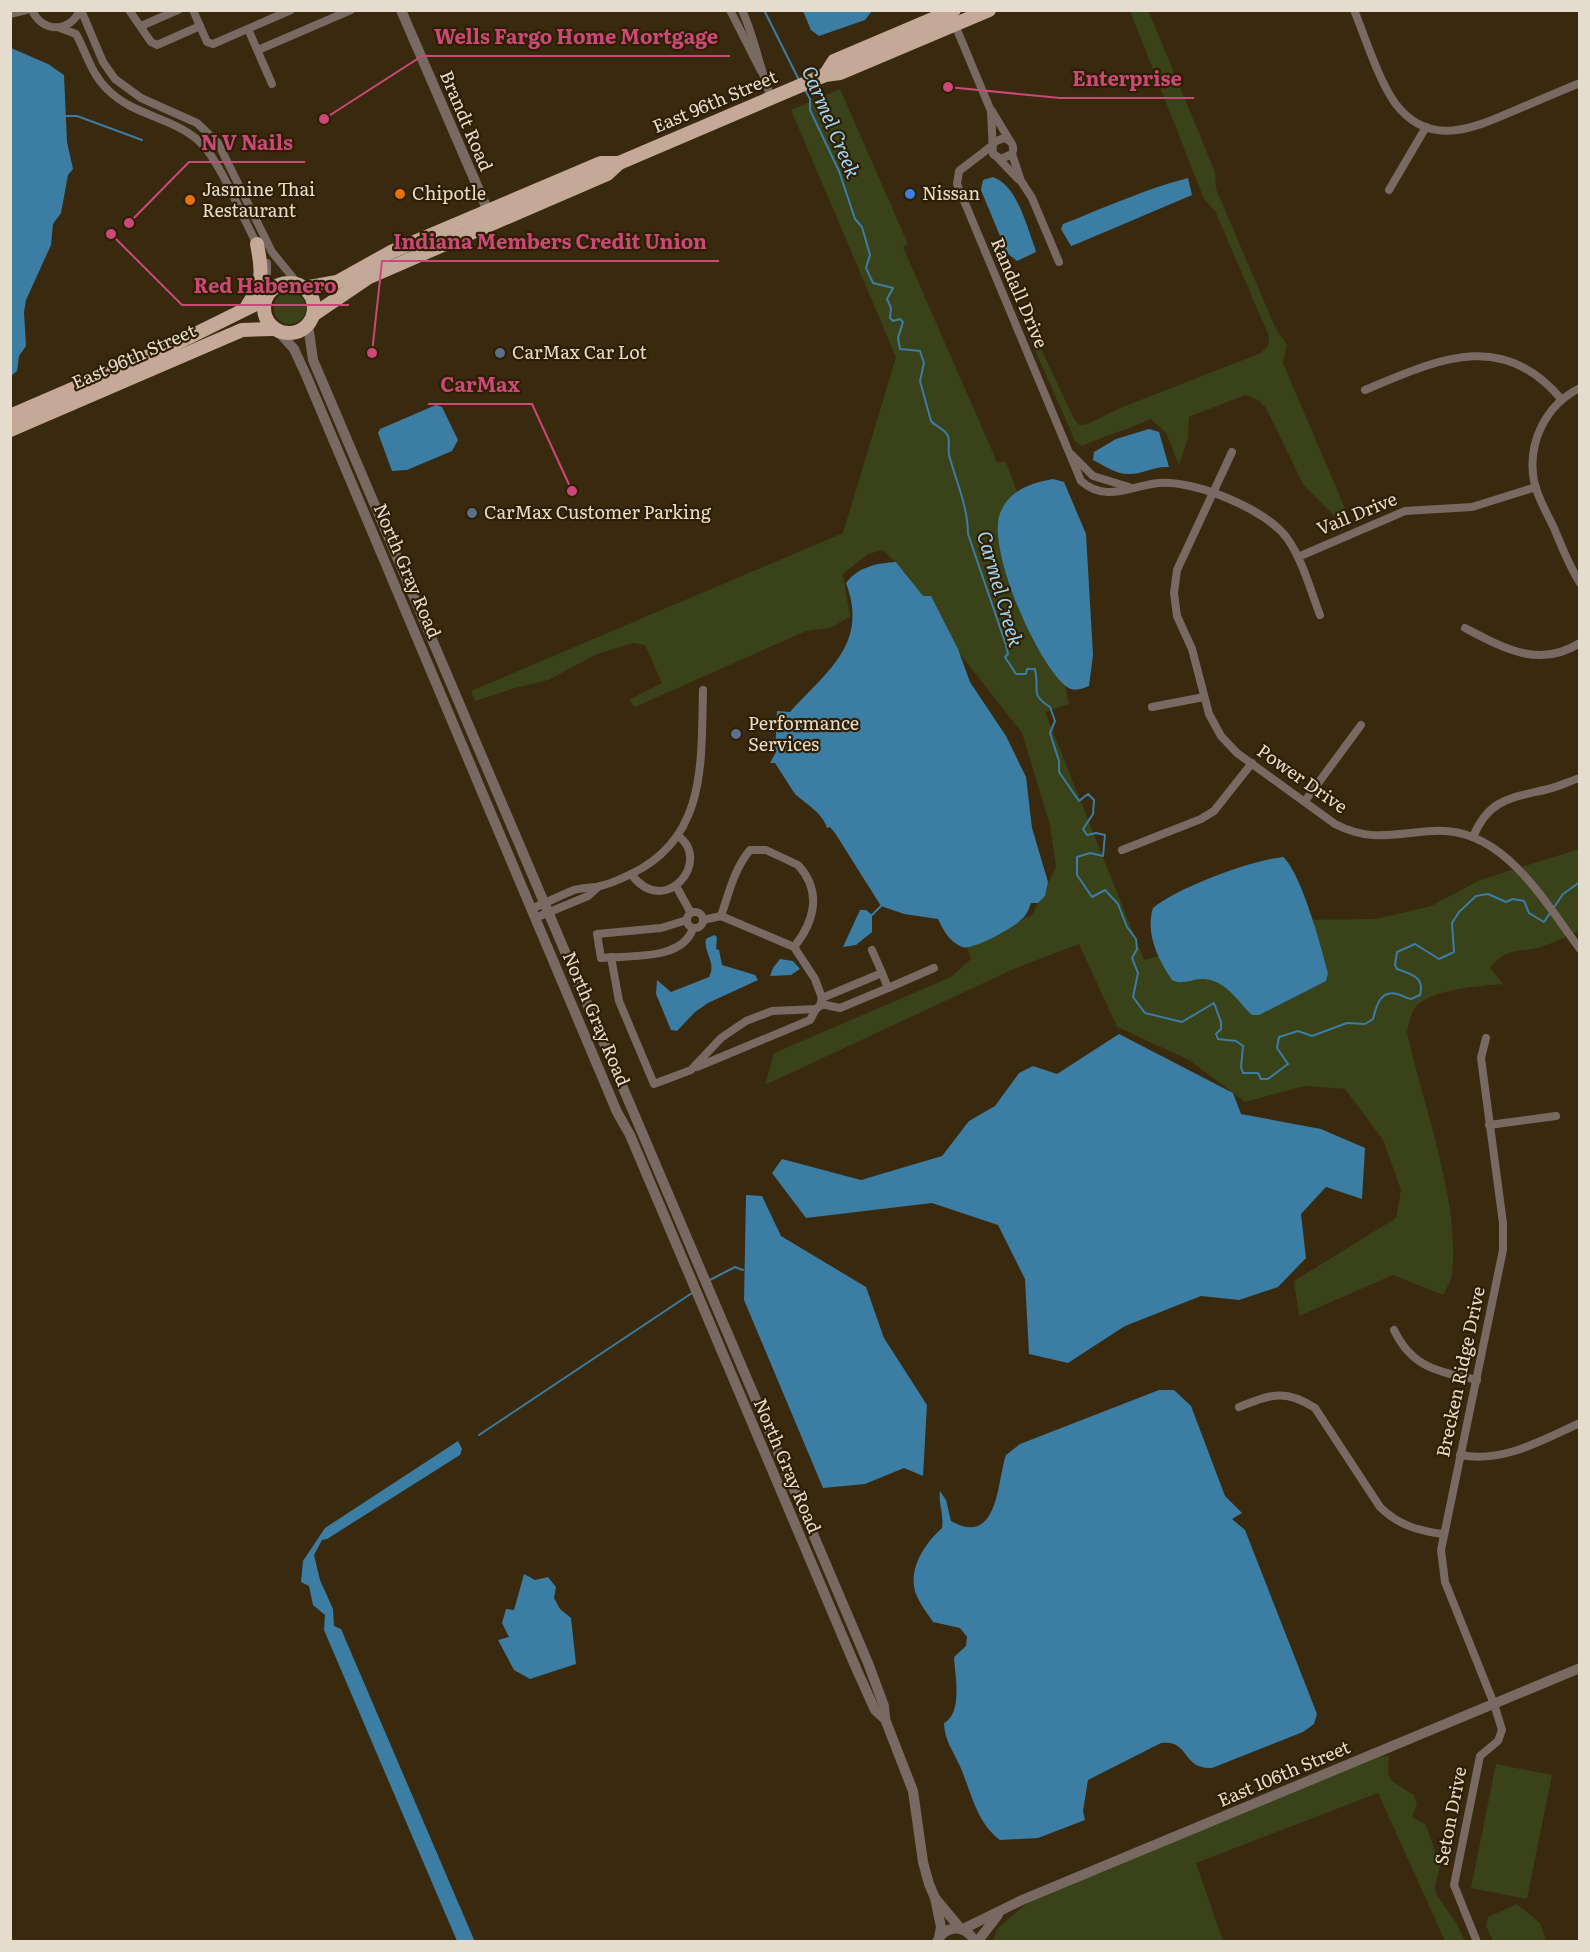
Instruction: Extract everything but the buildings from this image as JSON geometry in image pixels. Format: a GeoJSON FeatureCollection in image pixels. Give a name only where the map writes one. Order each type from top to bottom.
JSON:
{"type":"FeatureCollection","features":[{"type":"Feature","properties":{"kind":"main road"},"geometry":{"type":"LineString","coordinates":[[953,16],[974,10]]}},
{"type":"Feature","properties":{"kind":"main road","name":"East 96th Street"},"geometry":{"type":"LineString","coordinates":[[825,75],[834,61],[953,16],[989,10]]}},
{"type":"Feature","properties":{"kind":"main road","name":"East 96th Street"},"geometry":{"type":"LineString","coordinates":[[310,320],[369,277],[607,174],[619,163],[825,75],[840,73],[893,51],[905,40],[946,23],[953,16]]}},
{"type":"Feature","properties":{"kind":"main road","name":"East 96th Street"},"geometry":{"type":"LineString","coordinates":[[302,286],[337,282],[391,252],[601,163],[619,163]]}},
{"type":"Feature","properties":{"kind":"main road"},"geometry":{"type":"LineString","coordinates":[[245,309],[261,283],[262,273],[257,244]]}},
{"type":"Feature","properties":{"kind":"main road"},"geometry":{"type":"LineString","coordinates":[[281,284],[302,286],[313,300],[310,320],[294,333],[276,330],[264,316],[266,298],[281,284]]}},
{"type":"Feature","properties":{"kind":"main road","name":"East 96th Street"},"geometry":{"type":"LineString","coordinates":[[10,416],[163,350],[266,298]]}},
{"type":"Feature","properties":{"kind":"main road","name":"East 96th Street"},"geometry":{"type":"LineString","coordinates":[[10,430],[242,330],[276,330]]}},
{"type":"Feature","properties":{"kind":"street"},"geometry":{"type":"LineString","coordinates":[[10,14],[26,10]]}},
{"type":"Feature","properties":{"kind":"street"},"geometry":{"type":"LineString","coordinates":[[32,10],[42,23],[76,34],[94,74],[112,94],[132,108],[188,132],[206,148],[267,261],[266,298]]}},
{"type":"Feature","properties":{"kind":"street"},"geometry":{"type":"LineString","coordinates":[[60,28],[72,22],[80,10]]}},
{"type":"Feature","properties":{"kind":"street"},"geometry":{"type":"LineString","coordinates":[[80,10],[103,62],[115,79],[141,98],[197,123],[218,143],[272,252],[302,286]]}},
{"type":"Feature","properties":{"kind":"street"},"geometry":{"type":"LineString","coordinates":[[129,10],[155,45],[200,27]]}},
{"type":"Feature","properties":{"kind":"street"},"geometry":{"type":"LineString","coordinates":[[141,26],[178,10]]}},
{"type":"Feature","properties":{"kind":"street"},"geometry":{"type":"LineString","coordinates":[[193,10],[207,42],[213,44],[291,10]]}},
{"type":"Feature","properties":{"kind":"street","name":"Brandt Road"},"geometry":{"type":"LineString","coordinates":[[401,10],[488,212]]}},
{"type":"Feature","properties":{"kind":"street"},"geometry":{"type":"LineString","coordinates":[[730,10],[755,64],[777,95]]}},
{"type":"Feature","properties":{"kind":"street"},"geometry":{"type":"LineString","coordinates":[[742,10],[755,40],[761,72]]}},
{"type":"Feature","properties":{"kind":"street"},"geometry":{"type":"LineString","coordinates":[[1354,10],[1394,101],[1408,116],[1426,127],[1450,131],[1472,129],[1580,83]]}},
{"type":"Feature","properties":{"kind":"street"},"geometry":{"type":"LineString","coordinates":[[258,51],[346,11]]}},
{"type":"Feature","properties":{"kind":"street"},"geometry":{"type":"LineString","coordinates":[[953,16],[991,111],[1013,147],[1012,154],[1021,181]]}},
{"type":"Feature","properties":{"kind":"street"},"geometry":{"type":"LineString","coordinates":[[248,29],[272,84]]}},
{"type":"Feature","properties":{"kind":"street"},"geometry":{"type":"LineString","coordinates":[[991,111],[993,144],[997,157],[1021,181],[1032,198],[1059,262]]}},
{"type":"Feature","properties":{"kind":"street"},"geometry":{"type":"LineString","coordinates":[[1389,190],[1426,127]]}},
{"type":"Feature","properties":{"kind":"street"},"geometry":{"type":"LineString","coordinates":[[993,144],[1004,138],[1010,141]]}},
{"type":"Feature","properties":{"kind":"street","name":"Randall Drive"},"geometry":{"type":"LineString","coordinates":[[993,144],[959,171],[956,180],[1067,448],[1093,476],[1118,486],[1133,488],[1177,482],[1213,493],[1268,520],[1284,535],[1298,557],[1320,615]]}},
{"type":"Feature","properties":{"kind":"street"},"geometry":{"type":"LineString","coordinates":[[978,158],[1007,159],[1012,154]]}},
{"type":"Feature","properties":{"kind":"street","name":"North Gray Road"},"geometry":{"type":"LineString","coordinates":[[310,320],[313,360],[868,1663],[884,1707],[885,1719],[913,1791],[923,1862],[935,1898],[941,1927],[937,1940]]}},
{"type":"Feature","properties":{"kind":"street","name":"North Gray Road"},"geometry":{"type":"LineString","coordinates":[[276,330],[294,349],[306,375],[856,1668],[875,1710],[885,1719]]}},
{"type":"Feature","properties":{"kind":"street"},"geometry":{"type":"LineString","coordinates":[[1365,390],[1436,361],[1457,356],[1481,356],[1502,360],[1533,374],[1562,400]]}},
{"type":"Feature","properties":{"kind":"street"},"geometry":{"type":"LineString","coordinates":[[1580,388],[1562,400],[1547,417],[1534,447],[1533,465],[1536,487],[1580,583]]}},
{"type":"Feature","properties":{"kind":"street","name":"Power Drive"},"geometry":{"type":"LineString","coordinates":[[1232,452],[1176,570],[1174,593],[1178,616],[1192,649],[1204,697],[1221,736],[1252,763],[1335,824],[1369,837],[1445,831],[1473,837],[1506,856],[1580,949]]}},
{"type":"Feature","properties":{"kind":"street","name":"Vail Drive"},"geometry":{"type":"LineString","coordinates":[[1298,557],[1405,511],[1472,507],[1536,487]]}},
{"type":"Feature","properties":{"kind":"street"},"geometry":{"type":"LineString","coordinates":[[1465,628],[1503,648],[1535,657],[1563,652],[1580,643]]}},
{"type":"Feature","properties":{"kind":"street"},"geometry":{"type":"LineString","coordinates":[[533,913],[547,908],[574,890],[598,887],[631,874],[660,855],[678,837],[694,807],[703,690]]}},
{"type":"Feature","properties":{"kind":"street"},"geometry":{"type":"LineString","coordinates":[[1152,707],[1204,697]]}},
{"type":"Feature","properties":{"kind":"street"},"geometry":{"type":"LineString","coordinates":[[1305,801],[1361,724]]}},
{"type":"Feature","properties":{"kind":"street"},"geometry":{"type":"LineString","coordinates":[[1122,850],[1202,819],[1214,811],[1252,763]]}},
{"type":"Feature","properties":{"kind":"street"},"geometry":{"type":"LineString","coordinates":[[1473,837],[1485,814],[1507,798],[1552,788],[1580,778]]}},
{"type":"Feature","properties":{"kind":"street"},"geometry":{"type":"LineString","coordinates":[[631,874],[640,886],[648,890],[667,890],[676,886],[682,880],[690,862],[689,848],[678,837]]}},
{"type":"Feature","properties":{"kind":"street"},"geometry":{"type":"LineString","coordinates":[[721,916],[735,872],[745,855],[750,850],[766,850],[798,865],[815,902],[811,917],[794,946]]}},
{"type":"Feature","properties":{"kind":"street"},"geometry":{"type":"LineString","coordinates":[[676,886],[689,916],[693,928],[688,939],[671,950],[601,958],[597,933],[661,928],[689,916],[700,913],[703,920],[700,926],[693,928]]}},
{"type":"Feature","properties":{"kind":"street"},"geometry":{"type":"LineString","coordinates":[[611,957],[620,1001],[654,1084],[810,1020],[820,1003],[815,979],[794,946],[721,916],[703,920]]}},
{"type":"Feature","properties":{"kind":"street"},"geometry":{"type":"LineString","coordinates":[[872,950],[888,988]]}},
{"type":"Feature","properties":{"kind":"street"},"geometry":{"type":"LineString","coordinates":[[820,1003],[840,1008],[934,968]]}},
{"type":"Feature","properties":{"kind":"street"},"geometry":{"type":"LineString","coordinates":[[691,1070],[721,1038],[746,1021],[772,1011],[820,1003],[882,973]]}},
{"type":"Feature","properties":{"kind":"street","name":"Brecken Ridge Drive"},"geometry":{"type":"LineString","coordinates":[[1486,1038],[1481,1058],[1503,1223],[1503,1250],[1443,1534],[1442,1574],[1494,1704]]}},
{"type":"Feature","properties":{"kind":"street"},"geometry":{"type":"LineString","coordinates":[[1489,1125],[1556,1116]]}},
{"type":"Feature","properties":{"kind":"street"},"geometry":{"type":"LineString","coordinates":[[1394,1330],[1402,1346],[1420,1363],[1441,1372],[1477,1380]]}},
{"type":"Feature","properties":{"kind":"street"},"geometry":{"type":"LineString","coordinates":[[1239,1407],[1265,1397],[1281,1394],[1305,1401],[1315,1407],[1380,1507],[1407,1526],[1443,1534]]}},
{"type":"Feature","properties":{"kind":"street"},"geometry":{"type":"LineString","coordinates":[[1460,1455],[1481,1459],[1502,1456],[1580,1424]]}},
{"type":"Feature","properties":{"kind":"street","name":"East 106th Street"},"geometry":{"type":"LineString","coordinates":[[937,1940],[950,1928],[962,1929],[1022,1900],[1580,1668]]}},
{"type":"Feature","properties":{"kind":"street","name":"Seton Drive"},"geometry":{"type":"LineString","coordinates":[[1477,1941],[1454,1884],[1480,1756],[1498,1741],[1501,1735],[1501,1725],[1494,1704]]}},
{"type":"Feature","properties":{"kind":"street","name":"North Gray Road"},"geometry":{"type":"LineString","coordinates":[[935,1898],[962,1929],[976,1941]]}},
{"type":"Feature","properties":{"kind":"street","name":"East 106th Street"},"geometry":{"type":"LineString","coordinates":[[976,1941],[1002,1911]]}},
{"type":"Feature","properties":{"kind":"green space"},"geometry":{"type":"Polygon","coordinates":[[[1130,11],[1148,11],[1151,17],[1215,172],[1216,189],[1275,327],[1287,345],[1283,363],[1350,520],[1341,523],[1303,484],[1266,408],[1258,400],[1245,395],[1189,417],[1188,438],[1179,465],[1166,433],[1151,419],[1082,446],[1075,441],[1031,341],[1036,338],[1073,417],[1079,425],[1088,424],[1120,408],[1261,353],[1268,346],[1269,336],[1215,211],[1204,199],[1130,11]]]}},
{"type":"Feature","properties":{"kind":"green space"},"geometry":{"type":"Polygon","coordinates":[[[840,89],[908,244],[903,247],[997,462],[1006,462],[1034,538],[1069,704],[1045,712],[1144,960],[1287,920],[1376,919],[1431,906],[1480,880],[1579,849],[1579,931],[1544,946],[1515,951],[1503,956],[1490,968],[1503,984],[1442,993],[1421,1002],[1414,1009],[1411,1017],[1407,1032],[1446,1185],[1451,1217],[1452,1277],[1443,1295],[1393,1275],[1299,1316],[1294,1281],[1396,1218],[1401,1190],[1383,1140],[1345,1089],[1305,1086],[1245,1102],[1189,1060],[1117,1027],[1079,944],[1016,968],[765,1085],[774,1053],[951,977],[971,959],[967,947],[1032,915],[1056,867],[1050,825],[1022,733],[957,650],[905,572],[883,550],[868,554],[843,574],[850,617],[830,628],[806,631],[635,707],[629,700],[662,683],[645,645],[633,643],[597,654],[548,680],[475,701],[471,691],[843,533],[896,357],[791,110],[840,89]]]}},
{"type":"Feature","properties":{"kind":"green space"},"geometry":{"type":"Polygon","coordinates":[[[290,292],[301,297],[306,308],[301,319],[290,324],[279,319],[274,308],[279,297],[290,292]]]}},
{"type":"Feature","properties":{"kind":"green space"},"geometry":{"type":"Polygon","coordinates":[[[1389,1756],[1388,1774],[1392,1781],[1414,1795],[1417,1805],[1412,1817],[1426,1825],[1440,1866],[1435,1886],[1436,1894],[1457,1924],[1465,1941],[1445,1941],[1378,1793],[1196,1863],[1223,1941],[993,1942],[997,1929],[1034,1897],[1377,1757],[1389,1756]]]}},
{"type":"Feature","properties":{"kind":"green space"},"geometry":{"type":"Polygon","coordinates":[[[1496,1764],[1552,1775],[1527,1899],[1471,1888],[1496,1764]]]}},
{"type":"Feature","properties":{"kind":"green space"},"geometry":{"type":"Polygon","coordinates":[[[1517,1904],[1540,1923],[1546,1941],[1493,1941],[1486,1926],[1488,1917],[1517,1904]]]}},
{"type":"Feature","properties":{"kind":"water"},"geometry":{"type":"Polygon","coordinates":[[[803,11],[872,11],[865,20],[819,36],[811,30],[803,11]]]}},
{"type":"Feature","properties":{"kind":"water"},"geometry":{"type":"Polygon","coordinates":[[[11,48],[48,64],[64,75],[67,142],[73,169],[68,175],[61,213],[53,224],[51,245],[26,300],[24,312],[26,346],[19,356],[17,371],[11,376],[11,48]]]}},
{"type":"Feature","properties":{"kind":"water"},"geometry":{"type":"Polygon","coordinates":[[[993,177],[1001,181],[1015,197],[1035,248],[1036,252],[1017,261],[1007,253],[981,190],[983,180],[993,177]]]}},
{"type":"Feature","properties":{"kind":"water"},"geometry":{"type":"Polygon","coordinates":[[[1188,178],[1192,195],[1079,243],[1071,246],[1061,229],[1063,224],[1109,205],[1188,178]]]}},
{"type":"Feature","properties":{"kind":"water"},"geometry":{"type":"Polygon","coordinates":[[[436,405],[442,407],[458,440],[452,451],[407,470],[392,471],[378,433],[380,429],[436,405]]]}},
{"type":"Feature","properties":{"kind":"water"},"geometry":{"type":"Polygon","coordinates":[[[1149,429],[1159,432],[1169,467],[1125,474],[1111,470],[1093,460],[1094,452],[1116,439],[1149,429]]]}},
{"type":"Feature","properties":{"kind":"water"},"geometry":{"type":"Polygon","coordinates":[[[1053,479],[1064,482],[1086,534],[1093,655],[1089,686],[1078,690],[1067,687],[1055,675],[1042,655],[1017,604],[1000,550],[998,527],[1005,503],[1023,488],[1053,479]]]}},
{"type":"Feature","properties":{"kind":"water"},"geometry":{"type":"Polygon","coordinates":[[[896,562],[923,596],[931,596],[958,649],[970,682],[1006,736],[1026,777],[1032,828],[1048,882],[1045,896],[1038,903],[1031,903],[1026,914],[1017,924],[974,946],[957,945],[944,931],[938,919],[904,914],[881,906],[835,833],[830,827],[827,828],[814,810],[796,795],[775,763],[770,763],[775,754],[777,711],[790,712],[830,669],[848,640],[852,623],[852,604],[846,583],[856,573],[868,567],[896,562]]]}},
{"type":"Feature","properties":{"kind":"water"},"geometry":{"type":"Polygon","coordinates":[[[1283,857],[1290,865],[1304,894],[1328,973],[1326,981],[1259,1015],[1252,1015],[1231,992],[1219,984],[1204,979],[1184,982],[1172,980],[1154,946],[1151,927],[1153,908],[1180,892],[1215,876],[1269,859],[1283,857]]]}},
{"type":"Feature","properties":{"kind":"water"},"geometry":{"type":"Polygon","coordinates":[[[860,910],[866,910],[872,915],[872,932],[856,945],[843,947],[860,910]]]}},
{"type":"Feature","properties":{"kind":"water"},"geometry":{"type":"Polygon","coordinates":[[[714,935],[717,937],[716,949],[719,950],[722,965],[755,975],[758,980],[708,1003],[695,1012],[677,1031],[671,1030],[656,994],[657,980],[671,992],[709,977],[711,962],[706,949],[706,939],[714,935]]]}},
{"type":"Feature","properties":{"kind":"water"},"geometry":{"type":"Polygon","coordinates":[[[780,959],[793,961],[800,969],[791,975],[770,976],[780,959]]]}},
{"type":"Feature","properties":{"kind":"water"},"geometry":{"type":"Polygon","coordinates":[[[1119,1034],[1233,1093],[1241,1114],[1321,1129],[1365,1148],[1362,1199],[1326,1187],[1301,1214],[1306,1258],[1278,1287],[1239,1300],[1201,1296],[1125,1326],[1068,1363],[1029,1354],[1025,1279],[998,1225],[932,1203],[806,1218],[772,1173],[782,1159],[861,1180],[942,1156],[969,1121],[995,1106],[1019,1073],[1033,1066],[1057,1074],[1119,1034]]]}},
{"type":"Feature","properties":{"kind":"water"},"geometry":{"type":"Polygon","coordinates":[[[746,1195],[762,1196],[781,1236],[866,1287],[884,1338],[927,1405],[923,1476],[904,1468],[865,1484],[823,1488],[744,1300],[746,1195]]]}},
{"type":"Feature","properties":{"kind":"water"},"geometry":{"type":"Polygon","coordinates":[[[1159,1390],[1174,1390],[1191,1406],[1225,1496],[1242,1513],[1232,1519],[1245,1530],[1317,1714],[1314,1724],[1303,1732],[1212,1768],[1195,1764],[1177,1745],[1161,1743],[1088,1780],[1083,1811],[1085,1820],[1038,1838],[1000,1840],[981,1818],[945,1730],[944,1723],[954,1711],[956,1702],[954,1657],[966,1646],[967,1637],[960,1628],[933,1622],[916,1594],[914,1585],[919,1558],[942,1528],[940,1491],[946,1500],[951,1521],[967,1527],[979,1526],[987,1519],[993,1508],[1006,1455],[1020,1444],[1159,1390]]]}},
{"type":"Feature","properties":{"kind":"water"},"geometry":{"type":"Polygon","coordinates":[[[458,1441],[462,1449],[460,1455],[322,1540],[314,1555],[320,1580],[333,1609],[334,1626],[341,1629],[475,1942],[457,1941],[324,1630],[325,1615],[313,1605],[309,1586],[301,1582],[303,1561],[325,1528],[458,1441]]]}},
{"type":"Feature","properties":{"kind":"water"},"geometry":{"type":"Polygon","coordinates":[[[524,1574],[535,1580],[548,1577],[556,1587],[554,1598],[560,1609],[571,1618],[576,1664],[530,1679],[514,1670],[498,1640],[509,1637],[502,1623],[506,1609],[514,1610],[524,1574]]]}},
{"type":"Feature","properties":{"kind":"waterway","name":"Carmel Creek"},"geometry":{"type":"LineString","coordinates":[[764,10],[799,80]]}},
{"type":"Feature","properties":{"kind":"waterway","name":"Carmel Creek"},"geometry":{"type":"LineString","coordinates":[[805,90],[810,99],[810,110],[839,171],[855,219],[862,227],[870,255],[866,268],[873,283],[893,288],[887,299],[891,308],[890,318],[893,321],[900,319],[903,322],[898,338],[900,349],[920,351],[924,363],[920,381],[931,421],[948,436],[949,455],[964,504],[968,534],[1006,645],[1008,654],[1005,657],[1016,674],[1026,674],[1027,669],[1035,669],[1037,695],[1050,707],[1055,721],[1050,733],[1059,761],[1059,772],[1079,801],[1088,794],[1094,800],[1093,814],[1083,829],[1087,835],[1096,833],[1105,835],[1103,856],[1090,853],[1077,857],[1077,875],[1092,897],[1105,890],[1118,904],[1127,927],[1136,939],[1137,949],[1132,958],[1138,973],[1133,997],[1145,1013],[1182,1022],[1214,1003],[1221,1022],[1221,1029],[1216,1034],[1218,1039],[1236,1041],[1243,1046],[1241,1067],[1243,1073],[1258,1073],[1261,1079],[1268,1079],[1288,1064],[1277,1048],[1279,1037],[1298,1031],[1312,1036],[1347,1023],[1365,1024],[1373,1019],[1380,1000],[1386,994],[1397,994],[1411,999],[1420,995],[1419,980],[1397,969],[1395,965],[1397,952],[1415,944],[1439,959],[1454,952],[1452,923],[1459,912],[1476,896],[1488,894],[1506,902],[1513,899],[1524,901],[1529,913],[1544,922],[1563,894],[1580,882]]}},
{"type":"Feature","properties":{"kind":"waterway"},"geometry":{"type":"LineString","coordinates":[[66,116],[77,116],[142,140]]}},
{"type":"Feature","properties":{"kind":"waterway"},"geometry":{"type":"LineString","coordinates":[[872,915],[881,906]]}},
{"type":"Feature","properties":{"kind":"waterway"},"geometry":{"type":"LineString","coordinates":[[708,1281],[735,1267],[743,1270]]}},
{"type":"Feature","properties":{"kind":"waterway"},"geometry":{"type":"LineString","coordinates":[[479,1435],[692,1293]]}},
{"type":"Feature","properties":{"kind":"place","name":"Enterprise"},"geometry":{"type":"Point","coordinates":[948,87]}},
{"type":"Feature","properties":{"kind":"place","name":"Wells Fargo Home Mortgage"},"geometry":{"type":"Point","coordinates":[324,119]}},
{"type":"Feature","properties":{"kind":"place","name":"Chipotle"},"geometry":{"type":"Point","coordinates":[400,194]}},
{"type":"Feature","properties":{"kind":"place","name":"Nissan"},"geometry":{"type":"Point","coordinates":[910,194]}},
{"type":"Feature","properties":{"kind":"place","name":"Jasmine Thai Restaurant"},"geometry":{"type":"Point","coordinates":[190,200]}},
{"type":"Feature","properties":{"kind":"place","name":"N V Nails"},"geometry":{"type":"Point","coordinates":[129,223]}},
{"type":"Feature","properties":{"kind":"place","name":"Red Habenero"},"geometry":{"type":"Point","coordinates":[111,234]}},
{"type":"Feature","properties":{"kind":"place","name":"Indiana Members Credit Union"},"geometry":{"type":"Point","coordinates":[372,353]}},
{"type":"Feature","properties":{"kind":"place","name":"CarMax Car Lot"},"geometry":{"type":"Point","coordinates":[500,353]}},
{"type":"Feature","properties":{"kind":"place","name":"CarMax"},"geometry":{"type":"Point","coordinates":[572,491]}},
{"type":"Feature","properties":{"kind":"place","name":"CarMax Customer Parking"},"geometry":{"type":"Point","coordinates":[472,513]}},
{"type":"Feature","properties":{"kind":"place","name":"Performance Services"},"geometry":{"type":"Point","coordinates":[736,734]}}]}
